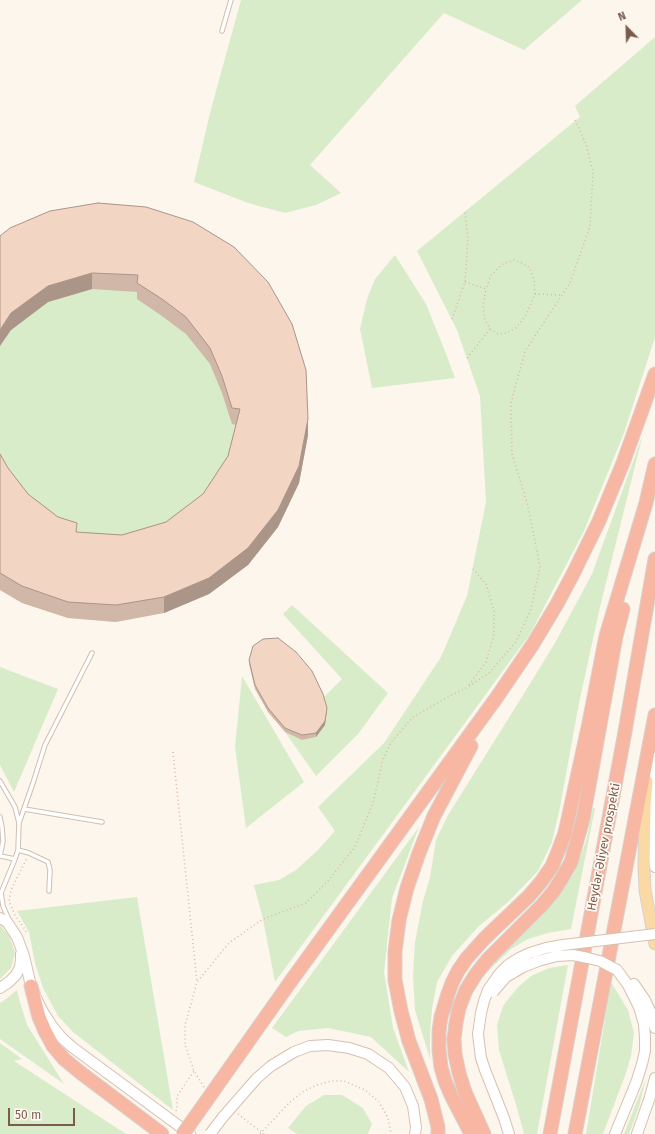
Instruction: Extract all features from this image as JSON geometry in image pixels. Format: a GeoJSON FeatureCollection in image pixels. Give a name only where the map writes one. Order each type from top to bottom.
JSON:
{"type":"FeatureCollection","features":[{"type":"Feature","properties":{"kind":"highway"},"geometry":{"type":"LineString","coordinates":[[183,1134],[498,697],[533,644],[557,604],[599,521],[623,463],[655,374]]}},
{"type":"Feature","properties":{"kind":"highway"},"geometry":{"type":"LineString","coordinates":[[484,1134],[465,1092],[455,1054],[454,1039],[459,1008],[466,990],[476,974],[488,959],[542,905],[553,892],[571,862],[583,819],[616,636],[655,464]]}},
{"type":"Feature","properties":{"kind":"highway"},"geometry":{"type":"LineString","coordinates":[[471,1134],[451,1095],[441,1067],[439,1031],[441,1017],[448,994],[458,971],[467,958],[485,938],[529,896],[552,866],[560,850],[589,723],[606,636],[646,503]]}},
{"type":"Feature","properties":{"kind":"highway","name":"Heydər Əliyev prospekti"},"geometry":{"type":"LineString","coordinates":[[550,1134],[624,737],[655,559]]}},
{"type":"Feature","properties":{"kind":"highway"},"geometry":{"type":"LineString","coordinates":[[438,1134],[438,1127],[431,1099],[409,1040],[401,1011],[395,980],[395,952],[399,920],[407,888],[434,816],[454,776],[498,697]]}},
{"type":"Feature","properties":{"kind":"highway","name":"Heydər Əliyev prospekti"},"geometry":{"type":"LineString","coordinates":[[575,1134],[655,715]]}},
{"type":"Feature","properties":{"kind":"highway"},"geometry":{"type":"LineString","coordinates":[[31,986],[37,1011],[45,1031],[64,1059],[162,1134]]}},
{"type":"Feature","properties":{"kind":"main road"},"geometry":{"type":"LineString","coordinates":[[651,734],[651,831],[655,868]]}},
{"type":"Feature","properties":{"kind":"main road"},"geometry":{"type":"LineString","coordinates":[[651,734],[645,806],[644,868],[645,890],[655,944]]}},
{"type":"Feature","properties":{"kind":"main road"},"geometry":{"type":"LineString","coordinates":[[0,918],[7,922],[14,931],[19,943],[31,986],[43,1012],[62,1038],[190,1134]]}},
{"type":"Feature","properties":{"kind":"main road"},"geometry":{"type":"LineString","coordinates":[[509,1134],[481,1058],[478,1034],[484,1001],[488,990],[500,973],[508,965],[519,958],[546,948],[655,934]]}},
{"type":"Feature","properties":{"kind":"main road"},"geometry":{"type":"LineString","coordinates":[[0,988],[16,975],[20,967],[22,959],[19,943]]}},
{"type":"Feature","properties":{"kind":"main road"},"geometry":{"type":"LineString","coordinates":[[481,1013],[496,988],[506,978],[523,966],[557,956],[573,955],[594,959],[612,966],[628,978],[645,1000],[651,1013],[655,1028]]}},
{"type":"Feature","properties":{"kind":"main road"},"geometry":{"type":"LineString","coordinates":[[615,1134],[636,1083],[645,1051],[646,1037],[639,1006],[628,985],[617,970]]}},
{"type":"Feature","properties":{"kind":"main road"},"geometry":{"type":"LineString","coordinates":[[210,1134],[257,1078],[271,1066],[294,1052],[310,1046],[328,1045],[349,1048],[368,1054],[389,1068],[405,1087],[413,1106],[416,1126],[415,1134]]}},
{"type":"Feature","properties":{"kind":"main road"},"geometry":{"type":"LineString","coordinates":[[637,1134],[655,1078]]}},
{"type":"Feature","properties":{"kind":"lane"},"geometry":{"type":"LineString","coordinates":[[222,31],[231,0]]}},
{"type":"Feature","properties":{"kind":"lane"},"geometry":{"type":"LineString","coordinates":[[19,823],[45,745],[92,653]]}},
{"type":"Feature","properties":{"kind":"lane"},"geometry":{"type":"LineString","coordinates":[[0,781],[15,807],[19,823],[18,850],[16,859],[1,893],[2,906],[14,931]]}},
{"type":"Feature","properties":{"kind":"lane"},"geometry":{"type":"LineString","coordinates":[[24,809],[102,822]]}},
{"type":"Feature","properties":{"kind":"lane"},"geometry":{"type":"LineString","coordinates":[[0,817],[3,841],[0,856],[16,859]]}},
{"type":"Feature","properties":{"kind":"lane"},"geometry":{"type":"LineString","coordinates":[[18,850],[29,853],[48,862],[50,870],[49,890]]}},
{"type":"Feature","properties":{"kind":"path"},"geometry":{"type":"LineString","coordinates":[[197,982],[229,943],[263,919],[306,903],[327,882],[355,847],[372,803],[383,759],[392,741],[413,717],[468,687],[488,673],[516,642],[531,609],[540,567],[528,506],[512,454],[511,403],[525,351],[570,283],[590,226],[593,172],[586,144],[576,120]]}},
{"type":"Feature","properties":{"kind":"path"},"geometry":{"type":"LineString","coordinates":[[452,319],[465,282],[468,239],[465,211]]}},
{"type":"Feature","properties":{"kind":"path"},"geometry":{"type":"LineString","coordinates":[[514,260],[530,268],[534,280],[535,294],[526,315],[517,327],[507,333],[498,334],[490,329],[485,320],[483,306],[486,289],[491,275],[503,264],[514,260]]}},
{"type":"Feature","properties":{"kind":"path"},"geometry":{"type":"LineString","coordinates":[[465,282],[486,289]]}},
{"type":"Feature","properties":{"kind":"path"},"geometry":{"type":"LineString","coordinates":[[535,294],[562,295]]}},
{"type":"Feature","properties":{"kind":"path"},"geometry":{"type":"LineString","coordinates":[[467,358],[490,329]]}},
{"type":"Feature","properties":{"kind":"path"},"geometry":{"type":"LineString","coordinates":[[468,687],[486,662],[494,635],[494,611],[486,584],[473,569]]}},
{"type":"Feature","properties":{"kind":"path"},"geometry":{"type":"LineString","coordinates":[[173,752],[197,982],[185,1025],[185,1045],[194,1071],[204,1087]]}},
{"type":"Feature","properties":{"kind":"path"},"geometry":{"type":"LineString","coordinates":[[26,934],[9,901],[11,890],[29,853]]}},
{"type":"Feature","properties":{"kind":"path"},"geometry":{"type":"LineString","coordinates":[[174,1113],[177,1109],[176,1096],[194,1071]]}},
{"type":"Feature","properties":{"kind":"path"},"geometry":{"type":"LineString","coordinates":[[260,1134],[290,1102],[304,1091],[331,1081],[344,1081],[365,1090],[380,1102],[388,1118],[391,1134]]}},
{"type":"Feature","properties":{"kind":"path"},"geometry":{"type":"LineString","coordinates":[[234,1110],[264,1134]]}},
{"type":"Feature","properties":{"kind":"green space"},"geometry":{"type":"Polygon","coordinates":[[[241,0],[582,0],[524,50],[444,13],[310,165],[341,193],[316,205],[285,213],[248,203],[194,182],[210,113],[241,0]]]}},
{"type":"Feature","properties":{"kind":"green space"},"geometry":{"type":"Polygon","coordinates":[[[655,37],[655,337],[624,433],[584,531],[530,634],[275,982],[263,919],[254,885],[279,880],[296,870],[317,851],[335,831],[318,807],[384,743],[441,657],[467,596],[486,502],[480,396],[457,330],[417,251],[580,117],[575,106],[655,37]]]}},
{"type":"Feature","properties":{"kind":"green space"},"geometry":{"type":"Polygon","coordinates":[[[50,228],[306,387],[308,435],[299,483],[278,527],[248,565],[116,622],[68,618],[22,603],[0,590],[0,252],[50,228]]]}},
{"type":"Feature","properties":{"kind":"green space"},"geometry":{"type":"Polygon","coordinates":[[[395,255],[426,304],[455,378],[372,388],[360,329],[367,299],[375,279],[395,255]]]}},
{"type":"Feature","properties":{"kind":"green space"},"geometry":{"type":"Polygon","coordinates":[[[643,434],[600,607],[579,703],[552,842],[538,871],[508,902],[478,927],[452,956],[437,982],[432,1009],[430,1059],[415,1010],[413,976],[415,942],[423,901],[430,877],[436,840],[448,815],[555,643],[592,574],[643,434]]]}},
{"type":"Feature","properties":{"kind":"green space"},"geometry":{"type":"Polygon","coordinates":[[[292,605],[388,693],[358,734],[316,776],[285,732],[302,740],[316,737],[325,725],[327,712],[323,698],[342,679],[283,614],[292,605]]]}},
{"type":"Feature","properties":{"kind":"green space"},"geometry":{"type":"Polygon","coordinates":[[[0,667],[58,689],[14,792],[0,765],[0,667]]]}},
{"type":"Feature","properties":{"kind":"green space"},"geometry":{"type":"Polygon","coordinates":[[[242,676],[304,782],[246,828],[235,747],[242,676]]]}},
{"type":"Feature","properties":{"kind":"green space"},"geometry":{"type":"Polygon","coordinates":[[[593,808],[595,808],[571,929],[548,933],[528,939],[511,949],[486,973],[512,941],[535,921],[560,894],[574,873],[586,841],[593,808]]]}},
{"type":"Feature","properties":{"kind":"green space"},"geometry":{"type":"Polygon","coordinates":[[[419,827],[392,898],[384,972],[393,1028],[409,1072],[371,1037],[328,1028],[298,1031],[286,1037],[272,1028],[419,827]]]}},
{"type":"Feature","properties":{"kind":"green space"},"geometry":{"type":"Polygon","coordinates":[[[137,897],[173,1110],[73,1032],[58,1016],[43,988],[35,963],[29,932],[17,911],[137,897]]]}},
{"type":"Feature","properties":{"kind":"green space"},"geometry":{"type":"Polygon","coordinates":[[[0,925],[10,937],[15,953],[11,968],[0,979],[0,925]]]}},
{"type":"Feature","properties":{"kind":"green space"},"geometry":{"type":"Polygon","coordinates":[[[568,965],[537,1134],[524,1134],[499,1050],[497,1025],[503,1006],[517,988],[531,976],[549,968],[568,965]]]}},
{"type":"Feature","properties":{"kind":"green space"},"geometry":{"type":"Polygon","coordinates":[[[611,982],[628,1010],[634,1033],[631,1056],[603,1134],[586,1134],[611,982]]]}},
{"type":"Feature","properties":{"kind":"green space"},"geometry":{"type":"Polygon","coordinates":[[[17,990],[27,1025],[64,1084],[0,1039],[0,1003],[17,990]]]}},
{"type":"Feature","properties":{"kind":"green space"},"geometry":{"type":"Polygon","coordinates":[[[0,1043],[22,1059],[14,1061],[126,1134],[0,1134],[0,1043]]]}},
{"type":"Feature","properties":{"kind":"green space"},"geometry":{"type":"Polygon","coordinates":[[[646,1078],[639,1107],[629,1134],[624,1134],[646,1078]]]}},
{"type":"Feature","properties":{"kind":"green space"},"geometry":{"type":"Polygon","coordinates":[[[324,1095],[342,1095],[363,1108],[372,1124],[368,1134],[297,1134],[288,1128],[306,1106],[324,1095]]]}},
{"type":"Feature","properties":{"kind":"building"},"geometry":{"type":"Polygon","coordinates":[[[98,203],[146,207],[193,222],[234,247],[268,282],[292,324],[306,370],[308,419],[299,466],[278,510],[248,548],[209,578],[164,597],[116,605],[68,602],[22,586],[0,573],[0,454],[8,468],[28,494],[58,517],[77,523],[76,532],[122,535],[166,522],[203,494],[228,456],[240,409],[232,408],[222,376],[210,348],[186,317],[137,283],[138,275],[92,273],[48,286],[11,313],[0,330],[0,236],[10,228],[50,211],[98,203]]]}},
{"type":"Feature","properties":{"kind":"building"},"geometry":{"type":"Polygon","coordinates":[[[278,638],[296,652],[312,671],[323,694],[327,708],[325,721],[316,733],[302,735],[285,728],[268,708],[255,685],[249,660],[253,646],[263,639],[278,638]]]}}]}
